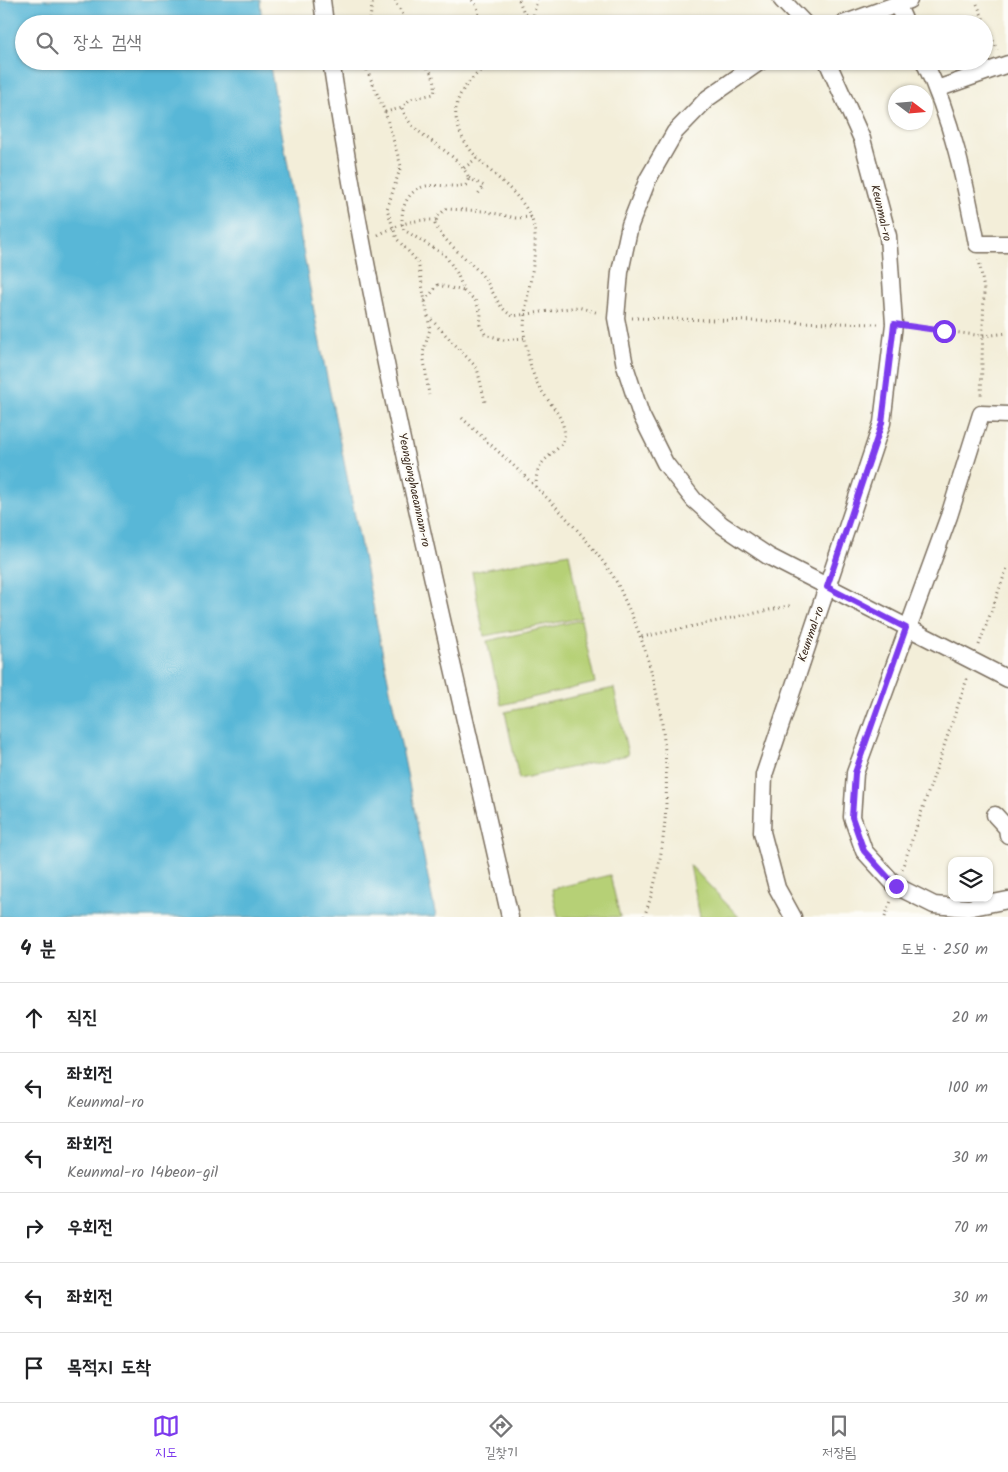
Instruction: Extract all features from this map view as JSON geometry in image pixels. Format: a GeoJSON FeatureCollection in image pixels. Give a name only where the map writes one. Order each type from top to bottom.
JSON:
{"type":"FeatureCollection","features":[{"type":"Feature","properties":{"kind":"street"},"geometry":{"type":"LineString","coordinates":[[322,0],[324,15]]}},
{"type":"Feature","properties":{"kind":"street"},"geometry":{"type":"LineString","coordinates":[[782,0],[796,15]]}},
{"type":"Feature","properties":{"kind":"street"},"geometry":{"type":"LineString","coordinates":[[868,15],[903,2],[905,15]]}},
{"type":"Feature","properties":{"kind":"street","name":"Yeongjonghaeannam-ro"},"geometry":{"type":"LineString","coordinates":[[332,70],[350,189],[412,485],[510,917]]}},
{"type":"Feature","properties":{"kind":"street"},"geometry":{"type":"LineString","coordinates":[[748,70],[708,98],[675,132],[648,179],[630,225],[620,272],[616,318],[625,366],[641,415],[665,463],[694,500],[722,525],[768,556],[1008,679]]}},
{"type":"Feature","properties":{"kind":"street","name":"Keunmal-ro"},"geometry":{"type":"LineString","coordinates":[[793,917],[777,888],[762,832],[764,775],[882,423],[894,324],[888,236],[862,139],[831,70]]}},
{"type":"Feature","properties":{"kind":"street"},"geometry":{"type":"LineString","coordinates":[[928,70],[937,88],[964,172],[977,244],[1008,244]]}},
{"type":"Feature","properties":{"kind":"street"},"geometry":{"type":"LineString","coordinates":[[937,88],[982,70]]}},
{"type":"Feature","properties":{"kind":"street"},"geometry":{"type":"LineString","coordinates":[[1008,414],[981,414],[949,516],[906,628],[855,773],[852,817],[864,851],[896,886],[934,905],[968,908],[1008,900]]}},
{"type":"Feature","properties":{"kind":"street"},"geometry":{"type":"LineString","coordinates":[[995,815],[1007,828],[1008,835]]}},
{"type":"Feature","properties":{"kind":"path"},"geometry":{"type":"LineString","coordinates":[[370,15],[373,0]]}},
{"type":"Feature","properties":{"kind":"path"},"geometry":{"type":"LineString","coordinates":[[395,0],[404,15]]}},
{"type":"Feature","properties":{"kind":"path"},"geometry":{"type":"LineString","coordinates":[[472,0],[477,6],[479,15]]}},
{"type":"Feature","properties":{"kind":"path"},"geometry":{"type":"LineString","coordinates":[[519,0],[526,15]]}},
{"type":"Feature","properties":{"kind":"path"},"geometry":{"type":"LineString","coordinates":[[534,15],[537,0]]}},
{"type":"Feature","properties":{"kind":"path"},"geometry":{"type":"LineString","coordinates":[[977,4],[982,15]]}},
{"type":"Feature","properties":{"kind":"path"},"geometry":{"type":"LineString","coordinates":[[993,38],[1004,61]]}},
{"type":"Feature","properties":{"kind":"path"},"geometry":{"type":"LineString","coordinates":[[367,70],[385,112],[401,166],[387,210],[397,239],[418,262],[430,329],[423,353],[429,395]]}},
{"type":"Feature","properties":{"kind":"path"},"geometry":{"type":"LineString","coordinates":[[385,112],[402,108],[410,99],[434,94],[435,79],[430,70]]}},
{"type":"Feature","properties":{"kind":"path"},"geometry":{"type":"LineString","coordinates":[[482,70],[462,89],[456,114],[460,134],[477,158],[520,198],[531,218],[534,242],[533,261],[525,315],[524,338],[536,382],[554,408],[564,430],[561,445],[539,468],[536,488]]}},
{"type":"Feature","properties":{"kind":"path"},"geometry":{"type":"LineString","coordinates":[[402,108],[406,119],[421,134],[444,148],[464,168],[469,178],[480,182],[484,186],[478,194]]}},
{"type":"Feature","properties":{"kind":"path"},"geometry":{"type":"LineString","coordinates":[[464,168],[477,158]]}},
{"type":"Feature","properties":{"kind":"path"},"geometry":{"type":"LineString","coordinates":[[464,291],[445,255],[404,230],[401,223],[402,207],[411,195],[424,186],[456,187],[466,185],[469,178]]}},
{"type":"Feature","properties":{"kind":"path"},"geometry":{"type":"LineString","coordinates":[[531,218],[516,218],[484,211],[446,209],[438,216],[436,224],[440,234],[484,279],[504,312],[513,316],[578,307],[616,318],[894,324],[983,336],[1008,333]]}},
{"type":"Feature","properties":{"kind":"path"},"geometry":{"type":"LineString","coordinates":[[372,238],[401,223],[417,220],[437,220]]}},
{"type":"Feature","properties":{"kind":"path"},"geometry":{"type":"LineString","coordinates":[[977,244],[984,290],[981,414]]}},
{"type":"Feature","properties":{"kind":"path"},"geometry":{"type":"LineString","coordinates":[[425,300],[438,285],[464,291],[475,300],[481,314],[480,325],[485,334],[504,340],[524,338]]}},
{"type":"Feature","properties":{"kind":"path"},"geometry":{"type":"LineString","coordinates":[[428,316],[477,368],[485,402]]}},
{"type":"Feature","properties":{"kind":"path"},"geometry":{"type":"LineString","coordinates":[[462,418],[578,528],[614,578],[642,637],[658,702],[666,767],[662,849],[644,917]]}},
{"type":"Feature","properties":{"kind":"path"},"geometry":{"type":"LineString","coordinates":[[885,917],[1008,565]]}},
{"type":"Feature","properties":{"kind":"path"},"geometry":{"type":"LineString","coordinates":[[642,637],[793,605]]}},
{"type":"Feature","properties":{"kind":"green space"},"geometry":{"type":"Polygon","coordinates":[[[569,553],[581,618],[484,636],[472,572],[569,553]]]}},
{"type":"Feature","properties":{"kind":"green space"},"geometry":{"type":"Polygon","coordinates":[[[581,620],[595,683],[501,705],[487,641],[581,620]]]}},
{"type":"Feature","properties":{"kind":"green space"},"geometry":{"type":"Polygon","coordinates":[[[614,688],[628,755],[519,779],[505,712],[614,688]]]}},
{"type":"Feature","properties":{"kind":"green space"},"geometry":{"type":"Polygon","coordinates":[[[690,865],[739,917],[700,917],[690,865]]]}},
{"type":"Feature","properties":{"kind":"green space"},"geometry":{"type":"Polygon","coordinates":[[[610,875],[620,917],[558,917],[552,889],[610,875]]]}},
{"type":"Feature","properties":{"kind":"water"},"geometry":{"type":"Polygon","coordinates":[[[0,0],[260,0],[261,15],[15,15],[15,70],[271,70],[318,333],[436,917],[0,917],[0,0]]]}},
{"type":"Feature","properties":{"kind":"route"},"geometry":{"type":"LineString","coordinates":[[896,886],[864,851],[852,817],[855,773],[906,628],[827,587],[882,423],[894,324],[944,331]]}}]}
